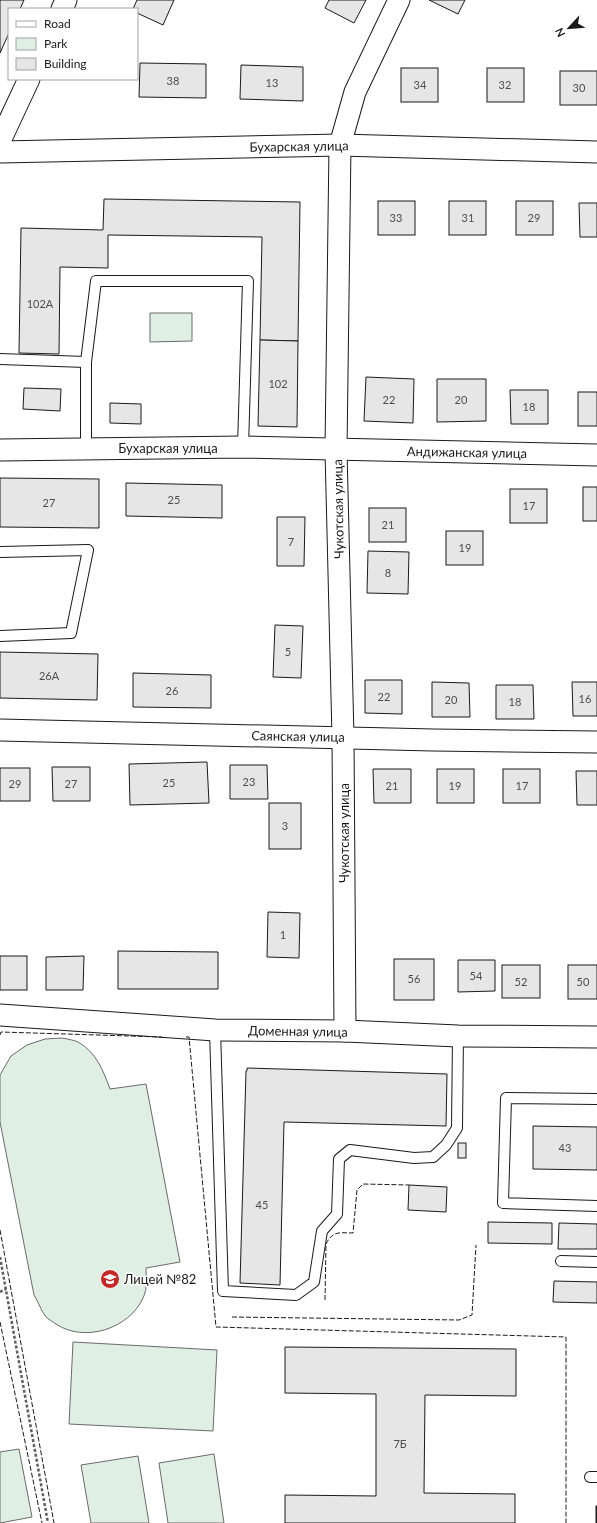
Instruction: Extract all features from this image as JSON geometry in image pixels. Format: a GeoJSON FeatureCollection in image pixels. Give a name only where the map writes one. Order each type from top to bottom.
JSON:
{"type":"FeatureCollection","features":[{"type":"Feature","properties":{"kind":"street","name":"Чукотская улица"},"geometry":{"type":"LineString","coordinates":[[345,1031],[343,737],[336,450],[340,145],[355,92],[399,0]]}},
{"type":"Feature","properties":{"kind":"street"},"geometry":{"type":"LineString","coordinates":[[0,141],[29,80]]}},
{"type":"Feature","properties":{"kind":"street","name":"Бухарская улица"},"geometry":{"type":"LineString","coordinates":[[0,152],[340,145],[597,152]]}},
{"type":"Feature","properties":{"kind":"street","name":"Бухарская улица"},"geometry":{"type":"LineString","coordinates":[[0,450],[243,447],[336,450]]}},
{"type":"Feature","properties":{"kind":"street","name":"Андижанская улица"},"geometry":{"type":"LineString","coordinates":[[336,450],[597,455]]}},
{"type":"Feature","properties":{"kind":"street","name":"Саянская улица"},"geometry":{"type":"LineString","coordinates":[[0,730],[433,740],[597,742]]}},
{"type":"Feature","properties":{"kind":"street","name":"Доменная улица"},"geometry":{"type":"LineString","coordinates":[[0,1015],[215,1030],[345,1031],[458,1036],[597,1037]]}},
{"type":"Feature","properties":{"kind":"lane"},"geometry":{"type":"LineString","coordinates":[[86,448],[86,362],[96,281],[248,281],[243,447]]}},
{"type":"Feature","properties":{"kind":"lane"},"geometry":{"type":"LineString","coordinates":[[0,359],[86,362]]}},
{"type":"Feature","properties":{"kind":"lane"},"geometry":{"type":"LineString","coordinates":[[0,552],[88,550],[71,633],[0,636]]}},
{"type":"Feature","properties":{"kind":"lane"},"geometry":{"type":"LineString","coordinates":[[215,1030],[223,1291],[296,1295],[314,1282],[322,1231],[337,1214],[339,1159],[350,1150],[414,1158],[433,1157],[446,1145],[457,1128],[458,1036]]}},
{"type":"Feature","properties":{"kind":"lane"},"geometry":{"type":"LineString","coordinates":[[597,1099],[506,1098],[503,1203],[597,1206]]}},
{"type":"Feature","properties":{"kind":"lane"},"geometry":{"type":"LineString","coordinates":[[561,1261],[597,1262]]}},
{"type":"Feature","properties":{"kind":"path"},"geometry":{"type":"LineString","coordinates":[[0,1257],[48,1523]]}},
{"type":"Feature","properties":{"kind":"path"},"geometry":{"type":"LineString","coordinates":[[0,1292],[6,1290]]}},
{"type":"Feature","properties":{"kind":"green space"},"geometry":{"type":"Polygon","coordinates":[[[150,313],[192,313],[192,341],[150,342],[150,313]]]}},
{"type":"Feature","properties":{"kind":"green space"},"geometry":{"type":"Polygon","coordinates":[[[62,1038],[78,1042],[90,1051],[102,1068],[110,1089],[146,1084],[180,1262],[146,1268],[146,1290],[136,1309],[117,1325],[105,1330],[92,1332],[67,1330],[56,1324],[46,1317],[34,1295],[0,1122],[0,1075],[11,1056],[27,1045],[45,1039],[62,1038]]]}},
{"type":"Feature","properties":{"kind":"green space"},"geometry":{"type":"Polygon","coordinates":[[[73,1342],[217,1350],[213,1431],[69,1424],[73,1342]]]}},
{"type":"Feature","properties":{"kind":"green space"},"geometry":{"type":"Polygon","coordinates":[[[19,1449],[32,1517],[0,1523],[0,1452],[19,1449]]]}},
{"type":"Feature","properties":{"kind":"green space"},"geometry":{"type":"Polygon","coordinates":[[[214,1454],[224,1523],[168,1523],[159,1463],[214,1454]]]}},
{"type":"Feature","properties":{"kind":"green space"},"geometry":{"type":"Polygon","coordinates":[[[138,1456],[149,1523],[91,1523],[81,1465],[138,1456]]]}},
{"type":"Feature","properties":{"kind":"building"},"geometry":{"type":"Polygon","coordinates":[[[0,0],[24,0],[20,8],[8,8],[8,35],[0,53],[0,0]]]}},
{"type":"Feature","properties":{"kind":"building"},"geometry":{"type":"Polygon","coordinates":[[[137,0],[174,0],[163,25],[138,13],[138,8],[133,8],[137,0]]]}},
{"type":"Feature","properties":{"kind":"building"},"geometry":{"type":"Polygon","coordinates":[[[329,0],[366,0],[354,23],[325,8],[329,0]]]}},
{"type":"Feature","properties":{"kind":"building"},"geometry":{"type":"Polygon","coordinates":[[[429,0],[465,0],[458,14],[429,0]]]}},
{"type":"Feature","properties":{"kind":"building"},"geometry":{"type":"Polygon","coordinates":[[[140,63],[206,64],[206,98],[139,97],[140,63]]]}},
{"type":"Feature","properties":{"kind":"building"},"geometry":{"type":"Polygon","coordinates":[[[241,65],[303,67],[303,101],[240,99],[241,65]]]}},
{"type":"Feature","properties":{"kind":"building"},"geometry":{"type":"Polygon","coordinates":[[[401,68],[438,68],[438,102],[401,102],[401,68]]]}},
{"type":"Feature","properties":{"kind":"building"},"geometry":{"type":"Polygon","coordinates":[[[487,68],[524,68],[524,102],[487,102],[487,68]]]}},
{"type":"Feature","properties":{"kind":"building"},"geometry":{"type":"Polygon","coordinates":[[[560,71],[597,71],[597,105],[560,105],[560,71]]]}},
{"type":"Feature","properties":{"kind":"building"},"geometry":{"type":"Polygon","coordinates":[[[104,199],[300,202],[298,341],[260,340],[262,237],[108,235],[108,268],[60,267],[59,354],[19,353],[21,228],[103,230],[104,199]]]}},
{"type":"Feature","properties":{"kind":"building"},"geometry":{"type":"Polygon","coordinates":[[[378,201],[415,201],[415,235],[378,235],[378,201]]]}},
{"type":"Feature","properties":{"kind":"building"},"geometry":{"type":"Polygon","coordinates":[[[449,201],[486,201],[486,235],[449,235],[449,201]]]}},
{"type":"Feature","properties":{"kind":"building"},"geometry":{"type":"Polygon","coordinates":[[[516,201],[553,201],[553,235],[516,235],[516,201]]]}},
{"type":"Feature","properties":{"kind":"building"},"geometry":{"type":"Polygon","coordinates":[[[579,203],[597,203],[597,237],[580,237],[579,203]]]}},
{"type":"Feature","properties":{"kind":"building"},"geometry":{"type":"Polygon","coordinates":[[[260,340],[298,341],[297,427],[258,426],[260,340]]]}},
{"type":"Feature","properties":{"kind":"building"},"geometry":{"type":"Polygon","coordinates":[[[366,377],[414,379],[413,423],[364,421],[366,377]]]}},
{"type":"Feature","properties":{"kind":"building"},"geometry":{"type":"Polygon","coordinates":[[[437,379],[486,379],[486,421],[437,422],[437,379]]]}},
{"type":"Feature","properties":{"kind":"building"},"geometry":{"type":"Polygon","coordinates":[[[24,388],[61,389],[60,411],[23,409],[24,388]]]}},
{"type":"Feature","properties":{"kind":"building"},"geometry":{"type":"Polygon","coordinates":[[[510,390],[548,390],[548,424],[511,424],[510,390]]]}},
{"type":"Feature","properties":{"kind":"building"},"geometry":{"type":"Polygon","coordinates":[[[578,392],[597,392],[597,426],[578,426],[578,392]]]}},
{"type":"Feature","properties":{"kind":"building"},"geometry":{"type":"Polygon","coordinates":[[[110,403],[141,404],[141,424],[110,423],[110,403]]]}},
{"type":"Feature","properties":{"kind":"building"},"geometry":{"type":"Polygon","coordinates":[[[0,478],[99,479],[99,528],[0,527],[0,478]]]}},
{"type":"Feature","properties":{"kind":"building"},"geometry":{"type":"Polygon","coordinates":[[[126,483],[222,485],[222,518],[126,516],[126,483]]]}},
{"type":"Feature","properties":{"kind":"building"},"geometry":{"type":"Polygon","coordinates":[[[583,487],[597,487],[597,521],[583,521],[583,487]]]}},
{"type":"Feature","properties":{"kind":"building"},"geometry":{"type":"Polygon","coordinates":[[[510,489],[547,489],[547,523],[510,523],[510,489]]]}},
{"type":"Feature","properties":{"kind":"building"},"geometry":{"type":"Polygon","coordinates":[[[369,508],[406,508],[406,542],[369,542],[369,508]]]}},
{"type":"Feature","properties":{"kind":"building"},"geometry":{"type":"Polygon","coordinates":[[[277,517],[305,517],[304,566],[277,566],[277,517]]]}},
{"type":"Feature","properties":{"kind":"building"},"geometry":{"type":"Polygon","coordinates":[[[446,531],[483,531],[483,565],[446,565],[446,531]]]}},
{"type":"Feature","properties":{"kind":"building"},"geometry":{"type":"Polygon","coordinates":[[[368,551],[409,552],[408,594],[367,593],[368,551]]]}},
{"type":"Feature","properties":{"kind":"building"},"geometry":{"type":"Polygon","coordinates":[[[275,625],[303,626],[301,678],[273,677],[275,625]]]}},
{"type":"Feature","properties":{"kind":"building"},"geometry":{"type":"Polygon","coordinates":[[[0,652],[98,654],[97,700],[0,698],[0,652]]]}},
{"type":"Feature","properties":{"kind":"building"},"geometry":{"type":"Polygon","coordinates":[[[133,673],[211,675],[211,708],[133,707],[133,673]]]}},
{"type":"Feature","properties":{"kind":"building"},"geometry":{"type":"Polygon","coordinates":[[[365,680],[402,680],[402,714],[365,713],[365,680]]]}},
{"type":"Feature","properties":{"kind":"building"},"geometry":{"type":"Polygon","coordinates":[[[432,682],[469,683],[470,717],[432,717],[432,682]]]}},
{"type":"Feature","properties":{"kind":"building"},"geometry":{"type":"Polygon","coordinates":[[[572,682],[597,682],[597,716],[573,716],[572,682]]]}},
{"type":"Feature","properties":{"kind":"building"},"geometry":{"type":"Polygon","coordinates":[[[496,685],[533,685],[534,719],[496,719],[496,685]]]}},
{"type":"Feature","properties":{"kind":"building"},"geometry":{"type":"Polygon","coordinates":[[[207,762],[209,803],[130,805],[129,764],[207,762]]]}},
{"type":"Feature","properties":{"kind":"building"},"geometry":{"type":"Polygon","coordinates":[[[230,765],[267,765],[268,799],[230,799],[230,765]]]}},
{"type":"Feature","properties":{"kind":"building"},"geometry":{"type":"Polygon","coordinates":[[[52,767],[90,767],[90,801],[53,801],[52,767]]]}},
{"type":"Feature","properties":{"kind":"building"},"geometry":{"type":"Polygon","coordinates":[[[0,768],[30,768],[30,801],[0,801],[0,768]]]}},
{"type":"Feature","properties":{"kind":"building"},"geometry":{"type":"Polygon","coordinates":[[[373,769],[411,769],[411,803],[374,803],[373,769]]]}},
{"type":"Feature","properties":{"kind":"building"},"geometry":{"type":"Polygon","coordinates":[[[437,769],[474,769],[474,803],[437,803],[437,769]]]}},
{"type":"Feature","properties":{"kind":"building"},"geometry":{"type":"Polygon","coordinates":[[[503,769],[540,769],[540,803],[503,803],[503,769]]]}},
{"type":"Feature","properties":{"kind":"building"},"geometry":{"type":"Polygon","coordinates":[[[576,771],[597,771],[597,805],[577,805],[576,771]]]}},
{"type":"Feature","properties":{"kind":"building"},"geometry":{"type":"Polygon","coordinates":[[[269,803],[301,803],[301,849],[269,849],[269,803]]]}},
{"type":"Feature","properties":{"kind":"building"},"geometry":{"type":"Polygon","coordinates":[[[268,912],[300,913],[299,958],[267,957],[268,912]]]}},
{"type":"Feature","properties":{"kind":"building"},"geometry":{"type":"Polygon","coordinates":[[[118,951],[218,952],[218,989],[118,989],[118,951]]]}},
{"type":"Feature","properties":{"kind":"building"},"geometry":{"type":"Polygon","coordinates":[[[0,956],[27,956],[27,990],[0,990],[0,956]]]}},
{"type":"Feature","properties":{"kind":"building"},"geometry":{"type":"Polygon","coordinates":[[[84,956],[83,990],[46,990],[46,957],[84,956]]]}},
{"type":"Feature","properties":{"kind":"building"},"geometry":{"type":"Polygon","coordinates":[[[394,959],[434,959],[434,1000],[394,1000],[394,959]]]}},
{"type":"Feature","properties":{"kind":"building"},"geometry":{"type":"Polygon","coordinates":[[[458,960],[495,960],[495,991],[458,992],[458,960]]]}},
{"type":"Feature","properties":{"kind":"building"},"geometry":{"type":"Polygon","coordinates":[[[502,965],[540,965],[540,998],[502,998],[502,965]]]}},
{"type":"Feature","properties":{"kind":"building"},"geometry":{"type":"Polygon","coordinates":[[[568,965],[597,965],[597,999],[568,999],[568,965]]]}},
{"type":"Feature","properties":{"kind":"building"},"geometry":{"type":"Polygon","coordinates":[[[247,1068],[447,1074],[446,1126],[284,1122],[280,1285],[240,1283],[247,1068]]]}},
{"type":"Feature","properties":{"kind":"building"},"geometry":{"type":"Polygon","coordinates":[[[533,1126],[597,1127],[597,1170],[533,1169],[533,1126]]]}},
{"type":"Feature","properties":{"kind":"building"},"geometry":{"type":"Polygon","coordinates":[[[458,1143],[466,1143],[466,1158],[458,1158],[458,1143]]]}},
{"type":"Feature","properties":{"kind":"building"},"geometry":{"type":"Polygon","coordinates":[[[409,1185],[447,1187],[446,1212],[408,1210],[409,1185]]]}},
{"type":"Feature","properties":{"kind":"building"},"geometry":{"type":"Polygon","coordinates":[[[488,1222],[552,1223],[552,1244],[488,1243],[488,1222]]]}},
{"type":"Feature","properties":{"kind":"building"},"geometry":{"type":"Polygon","coordinates":[[[559,1223],[597,1224],[597,1249],[558,1249],[559,1223]]]}},
{"type":"Feature","properties":{"kind":"building"},"geometry":{"type":"Polygon","coordinates":[[[554,1281],[597,1282],[597,1303],[553,1302],[554,1281]]]}},
{"type":"Feature","properties":{"kind":"building"},"geometry":{"type":"Polygon","coordinates":[[[285,1347],[516,1349],[516,1396],[425,1395],[424,1493],[515,1494],[515,1523],[285,1523],[285,1495],[376,1496],[376,1394],[285,1393],[285,1347]]]}},
{"type":"Feature","properties":{"kind":"building"},"geometry":{"type":"Polygon","coordinates":[[[597,1506],[597,1523],[596,1523],[597,1506]]]}},
{"type":"Feature","properties":{"kind":"fence"},"geometry":{"type":"LineString","coordinates":[[0,1035],[1,1032],[162,1037]]}},
{"type":"Feature","properties":{"kind":"fence"},"geometry":{"type":"LineString","coordinates":[[186,1037],[189,1037],[216,1327],[566,1337],[566,1523]]}},
{"type":"Feature","properties":{"kind":"fence"},"geometry":{"type":"LineString","coordinates":[[325,1300],[326,1244],[334,1234],[353,1233],[357,1190],[363,1184],[409,1185]]}},
{"type":"Feature","properties":{"kind":"fence"},"geometry":{"type":"LineString","coordinates":[[0,1230],[54,1523]]}},
{"type":"Feature","properties":{"kind":"fence"},"geometry":{"type":"LineString","coordinates":[[232,1317],[459,1320],[472,1315],[476,1245]]}},
{"type":"Feature","properties":{"kind":"fence"},"geometry":{"type":"LineString","coordinates":[[0,1322],[42,1523]]}},
{"type":"Feature","properties":{"kind":"place","name":"Лицей №82"},"geometry":{"type":"Point","coordinates":[110,1279]}}]}
